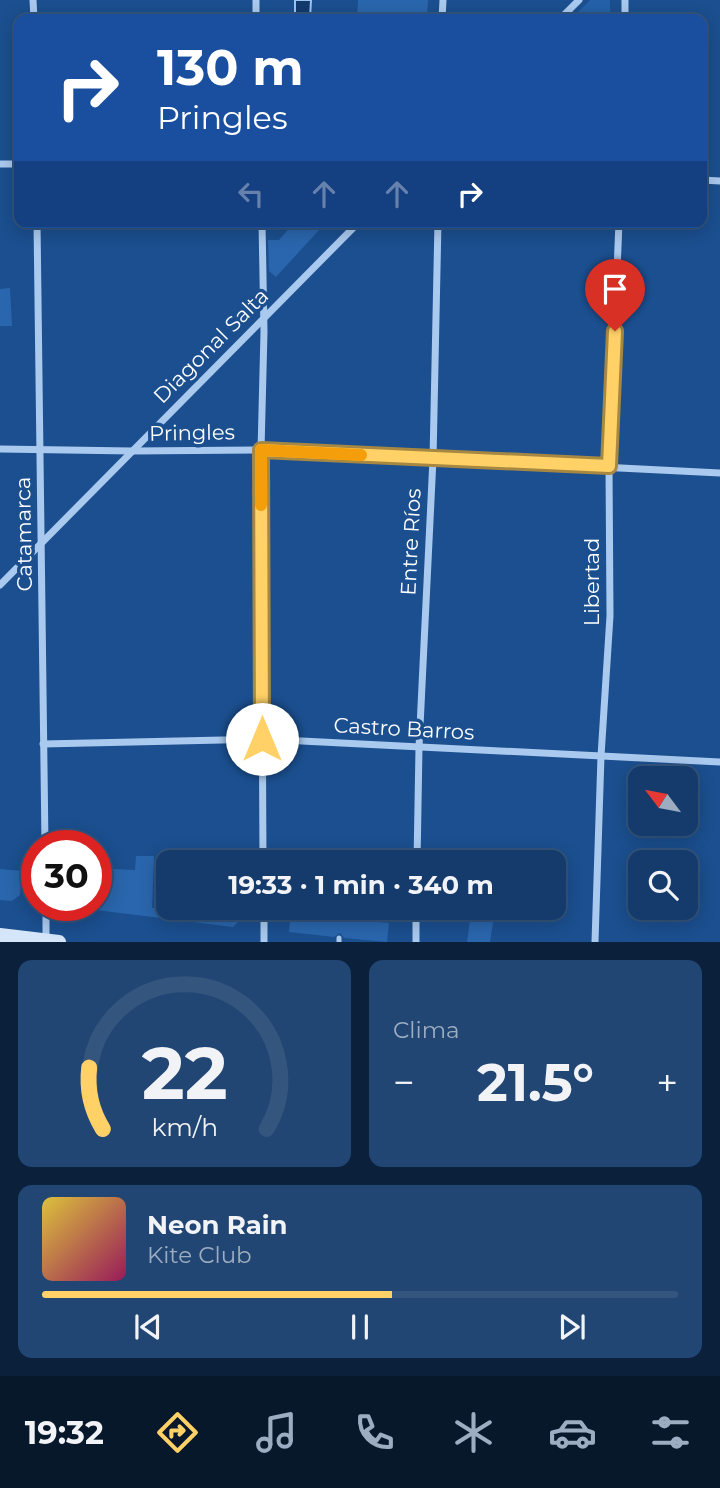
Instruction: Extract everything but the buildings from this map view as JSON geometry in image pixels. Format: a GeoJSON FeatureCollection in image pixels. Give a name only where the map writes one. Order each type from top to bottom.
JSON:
{"type":"FeatureCollection","features":[{"type":"Feature","properties":{"kind":"main road"},"geometry":{"type":"LineString","coordinates":[[2,937],[52,941]]}},
{"type":"Feature","properties":{"kind":"street"},"geometry":{"type":"LineString","coordinates":[[565,14],[579,0]]}},
{"type":"Feature","properties":{"kind":"street","name":"Catamarca"},"geometry":{"type":"LineString","coordinates":[[37,228],[45,830]]}},
{"type":"Feature","properties":{"kind":"street"},"geometry":{"type":"LineString","coordinates":[[262,228],[263,850]]}},
{"type":"Feature","properties":{"kind":"street","name":"Diagonal Salta"},"geometry":{"type":"LineString","coordinates":[[0,585],[353,228]]}},
{"type":"Feature","properties":{"kind":"street","name":"Entre Ríos"},"geometry":{"type":"LineString","coordinates":[[417,850],[419,747],[433,459],[438,228]]}},
{"type":"Feature","properties":{"kind":"street","name":"Libertad"},"geometry":{"type":"LineString","coordinates":[[595,942],[601,756],[610,616],[609,466],[620,228]]}},
{"type":"Feature","properties":{"kind":"street","name":"Pringles"},"geometry":{"type":"LineString","coordinates":[[0,449],[132,452],[261,450],[720,473]]}},
{"type":"Feature","properties":{"kind":"street","name":"Castro Barros"},"geometry":{"type":"LineString","coordinates":[[43,744],[262,739],[720,762]]}},
{"type":"Feature","properties":{"kind":"street"},"geometry":{"type":"LineString","coordinates":[[264,920],[264,942]]}},
{"type":"Feature","properties":{"kind":"street"},"geometry":{"type":"LineString","coordinates":[[416,920],[416,942]]}},
{"type":"Feature","properties":{"kind":"street"},"geometry":{"type":"LineString","coordinates":[[49,921],[52,941]]}},
{"type":"Feature","properties":{"kind":"shaded area"},"geometry":{"type":"Polygon","coordinates":[[[295,0],[311,0],[310,14],[295,14],[295,0]]]}},
{"type":"Feature","properties":{"kind":"shaded area"},"geometry":{"type":"Polygon","coordinates":[[[590,0],[610,0],[610,14],[576,14],[590,0]]]}},
{"type":"Feature","properties":{"kind":"slow traffic"},"geometry":{"type":"LineString","coordinates":[[261,505],[261,450],[361,455]]}},
{"type":"Feature","properties":{"kind":"route"},"geometry":{"type":"LineString","coordinates":[[262,739],[261,450],[609,466],[615,331]]}}]}
